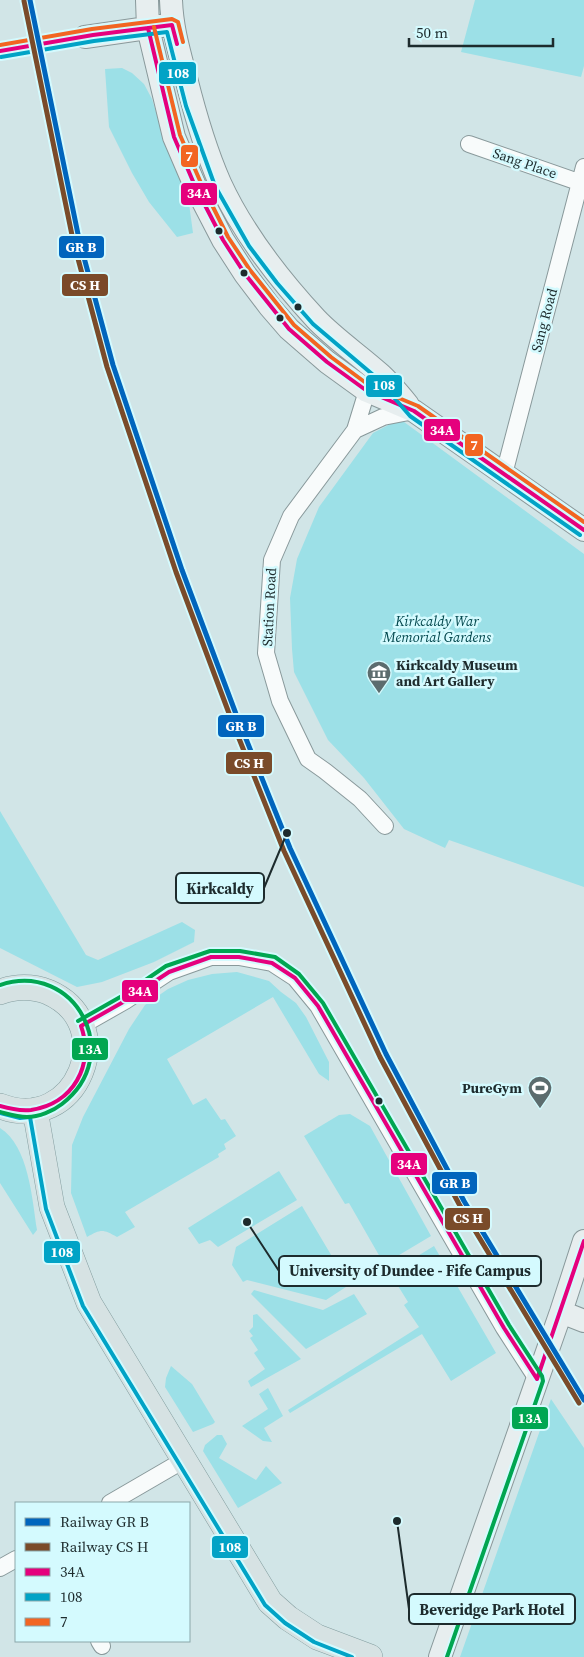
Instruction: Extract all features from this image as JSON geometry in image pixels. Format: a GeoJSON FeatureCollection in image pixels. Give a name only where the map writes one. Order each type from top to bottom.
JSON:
{"type":"FeatureCollection","features":[{"type":"Feature","properties":{"kind":"main road"},"geometry":{"type":"LineString","coordinates":[[147,0],[148,28],[174,137],[195,186],[223,240],[245,274],[289,329],[327,362],[367,391],[414,411],[584,530]]}},
{"type":"Feature","properties":{"kind":"main road"},"geometry":{"type":"LineString","coordinates":[[171,0],[172,25],[192,104],[206,146],[221,184],[254,243],[317,320],[382,375],[414,411]]}},
{"type":"Feature","properties":{"kind":"main road"},"geometry":{"type":"LineString","coordinates":[[85,37],[172,25]]}},
{"type":"Feature","properties":{"kind":"main road"},"geometry":{"type":"LineString","coordinates":[[0,1106],[21,1112],[48,1106],[60,1100],[78,1079],[84,1066],[86,1052],[85,1039],[75,1014],[55,995],[29,988],[1,990]]}},
{"type":"Feature","properties":{"kind":"main road"},"geometry":{"type":"LineString","coordinates":[[35,1110],[52,1207],[89,1303],[270,1602],[288,1618],[316,1637],[370,1657]]}},
{"type":"Feature","properties":{"kind":"main road"},"geometry":{"type":"LineString","coordinates":[[440,1657],[584,1241]]}},
{"type":"Feature","properties":{"kind":"main road"},"geometry":{"type":"LineString","coordinates":[[561,1312],[584,1321]]}},
{"type":"Feature","properties":{"kind":"street","name":"Sang Place"},"geometry":{"type":"LineString","coordinates":[[469,144],[582,184]]}},
{"type":"Feature","properties":{"kind":"street","name":"Sang Road"},"geometry":{"type":"LineString","coordinates":[[504,474],[582,184],[584,166]]}},
{"type":"Feature","properties":{"kind":"street","name":"Station Road"},"geometry":{"type":"LineString","coordinates":[[367,391],[356,430],[292,516],[272,560],[266,653],[280,701],[308,760],[326,771],[360,800],[385,826]]}},
{"type":"Feature","properties":{"kind":"street","name":"Station Road"},"geometry":{"type":"LineString","coordinates":[[356,430],[383,417],[414,411]]}},
{"type":"Feature","properties":{"kind":"street"},"geometry":{"type":"LineString","coordinates":[[81,1026],[169,972],[211,957],[239,957],[272,963],[295,978],[318,1006],[504,1328],[537,1379]]}},
{"type":"Feature","properties":{"kind":"street"},"geometry":{"type":"LineString","coordinates":[[112,1502],[184,1460]]}},
{"type":"Feature","properties":{"kind":"street"},"geometry":{"type":"LineString","coordinates":[[0,1568],[15,1559]]}},
{"type":"Feature","properties":{"kind":"green space"},"geometry":{"type":"Polygon","coordinates":[[[475,0],[584,0],[584,66],[581,77],[461,52],[475,0]]]}},
{"type":"Feature","properties":{"kind":"green space"},"geometry":{"type":"Polygon","coordinates":[[[122,68],[132,73],[144,84],[152,99],[164,138],[188,196],[193,233],[177,237],[149,202],[109,127],[105,69],[122,68]]]}},
{"type":"Feature","properties":{"kind":"green space","name":"Kirkcaldy War Memorial Gardens"},"geometry":{"type":"Polygon","coordinates":[[[400,419],[584,554],[584,887],[449,840],[445,848],[404,829],[364,778],[328,740],[294,672],[290,598],[297,559],[319,507],[373,433],[400,419]]]}},
{"type":"Feature","properties":{"kind":"green space"},"geometry":{"type":"Polygon","coordinates":[[[0,811],[86,955],[98,960],[182,922],[195,930],[194,942],[154,962],[102,982],[77,987],[0,948],[0,811]]]}},
{"type":"Feature","properties":{"kind":"green space"},"geometry":{"type":"Polygon","coordinates":[[[237,972],[269,981],[296,1003],[306,1017],[329,1062],[329,1081],[319,1074],[273,997],[167,1059],[193,1105],[206,1098],[221,1120],[225,1119],[236,1136],[224,1144],[226,1149],[218,1154],[219,1157],[125,1212],[135,1227],[117,1237],[102,1231],[87,1237],[71,1193],[72,1145],[83,1117],[129,1029],[145,1005],[168,989],[188,980],[212,974],[237,972]]]}},
{"type":"Feature","properties":{"kind":"green space"},"geometry":{"type":"Polygon","coordinates":[[[350,1114],[370,1126],[431,1236],[384,1264],[349,1203],[345,1204],[304,1136],[339,1115],[350,1114]]]}},
{"type":"Feature","properties":{"kind":"green space"},"geometry":{"type":"Polygon","coordinates":[[[0,1128],[10,1136],[17,1147],[28,1174],[37,1230],[33,1235],[0,1183],[0,1128]]]}},
{"type":"Feature","properties":{"kind":"green space"},"geometry":{"type":"Polygon","coordinates":[[[279,1171],[297,1200],[218,1247],[210,1240],[199,1244],[188,1228],[279,1171]]]}},
{"type":"Feature","properties":{"kind":"green space"},"geometry":{"type":"Polygon","coordinates":[[[302,1206],[349,1285],[326,1300],[247,1280],[243,1282],[232,1265],[236,1247],[302,1206]]]}},
{"type":"Feature","properties":{"kind":"green space"},"geometry":{"type":"Polygon","coordinates":[[[434,1246],[496,1353],[451,1381],[422,1334],[290,1413],[288,1410],[419,1327],[404,1305],[408,1302],[390,1273],[434,1246]]]}},
{"type":"Feature","properties":{"kind":"green space"},"geometry":{"type":"Polygon","coordinates":[[[254,1290],[323,1310],[354,1294],[367,1314],[306,1349],[251,1294],[254,1290]]]}},
{"type":"Feature","properties":{"kind":"green space"},"geometry":{"type":"Polygon","coordinates":[[[257,1314],[301,1359],[251,1387],[248,1381],[265,1369],[254,1353],[258,1350],[250,1338],[253,1336],[249,1331],[253,1327],[253,1315],[257,1314]]]}},
{"type":"Feature","properties":{"kind":"green space"},"geometry":{"type":"Polygon","coordinates":[[[171,1366],[192,1384],[215,1422],[213,1424],[193,1432],[165,1387],[166,1378],[171,1366]]]}},
{"type":"Feature","properties":{"kind":"green space"},"geometry":{"type":"Polygon","coordinates":[[[268,1388],[283,1416],[264,1428],[272,1442],[263,1441],[242,1426],[268,1409],[259,1394],[268,1388]]]}},
{"type":"Feature","properties":{"kind":"green space"},"geometry":{"type":"Polygon","coordinates":[[[551,1399],[584,1448],[584,1657],[460,1657],[551,1399]]]}},
{"type":"Feature","properties":{"kind":"green space"},"geometry":{"type":"Polygon","coordinates":[[[217,1435],[222,1435],[227,1444],[219,1458],[256,1480],[266,1466],[282,1483],[238,1508],[203,1451],[205,1445],[217,1435]]]}},
{"type":"Feature","properties":{"kind":"transit line"},"geometry":{"type":"LineString","coordinates":[[30,0],[79,239],[113,365],[182,570],[236,714],[290,848],[386,1054],[464,1201],[584,1400]]}},
{"type":"Feature","properties":{"kind":"transit line"},"geometry":{"type":"LineString","coordinates":[[24,1],[73,240],[107,367],[176,572],[230,716],[284,851],[380,1057],[459,1204],[579,1403]]}},
{"type":"Feature","properties":{"kind":"transit line","name":"7"},"geometry":{"type":"LineString","coordinates":[[0,45],[92,29],[172,19],[178,22],[183,42]]}},
{"type":"Feature","properties":{"kind":"transit line","name":"34A"},"geometry":{"type":"LineString","coordinates":[[0,51],[93,35],[172,25],[177,44]]}},
{"type":"Feature","properties":{"kind":"transit line","name":"7"},"geometry":{"type":"LineString","coordinates":[[154,27],[180,135],[201,183],[228,237],[250,270],[294,325],[331,357],[370,386],[418,406],[584,522]]}},
{"type":"Feature","properties":{"kind":"transit line","name":"34A"},"geometry":{"type":"LineString","coordinates":[[148,28],[174,137],[195,186],[223,240],[245,274],[289,329],[327,362],[367,391],[414,411],[584,530]]}},
{"type":"Feature","properties":{"kind":"transit line","name":"108"},"geometry":{"type":"LineString","coordinates":[[1,57],[94,41],[167,32],[186,106],[215,186],[249,246],[277,283],[313,324],[378,379],[410,416],[580,535]]}},
{"type":"Feature","properties":{"kind":"transit line","name":"13A"},"geometry":{"type":"LineString","coordinates":[[78,1021],[122,996],[166,966],[210,951],[240,951],[275,957],[299,974],[323,1003],[509,1325],[542,1376],[543,1381],[447,1657]]}},
{"type":"Feature","properties":{"kind":"transit line","name":"34A"},"geometry":{"type":"LineString","coordinates":[[0,1106],[15,1110],[31,1110],[59,1100],[77,1080],[82,1068],[85,1055],[85,1041],[81,1026],[125,1001],[169,972],[211,957],[239,957],[272,963],[295,978],[318,1006],[504,1328],[537,1379]]}},
{"type":"Feature","properties":{"kind":"transit line","name":"13A"},"geometry":{"type":"LineString","coordinates":[[0,985],[27,981],[50,986],[69,999],[83,1017],[90,1038],[90,1061],[81,1084],[62,1104],[46,1113],[32,1117],[0,1112]]}},
{"type":"Feature","properties":{"kind":"transit line","name":"108"},"geometry":{"type":"LineString","coordinates":[[0,1113],[20,1118],[30,1117],[46,1209],[83,1306],[265,1605],[285,1623],[314,1642],[352,1657]]}},
{"type":"Feature","properties":{"kind":"transit line","name":"34A"},"geometry":{"type":"LineString","coordinates":[[537,1379],[584,1241]]}},
{"type":"Feature","properties":{"kind":"place","name":"Kirkcaldy Museum and Art Gallery"},"geometry":{"type":"Point","coordinates":[379,694]}},
{"type":"Feature","properties":{"kind":"place","name":"Kirkcaldy"},"geometry":{"type":"Point","coordinates":[287,833]}},
{"type":"Feature","properties":{"kind":"place","name":"PureGym"},"geometry":{"type":"Point","coordinates":[540,1109]}},
{"type":"Feature","properties":{"kind":"place","name":"University of Dundee - Fife Campus"},"geometry":{"type":"Point","coordinates":[247,1222]}},
{"type":"Feature","properties":{"kind":"place","name":"Beveridge Park Hotel"},"geometry":{"type":"Point","coordinates":[397,1521]}}]}
